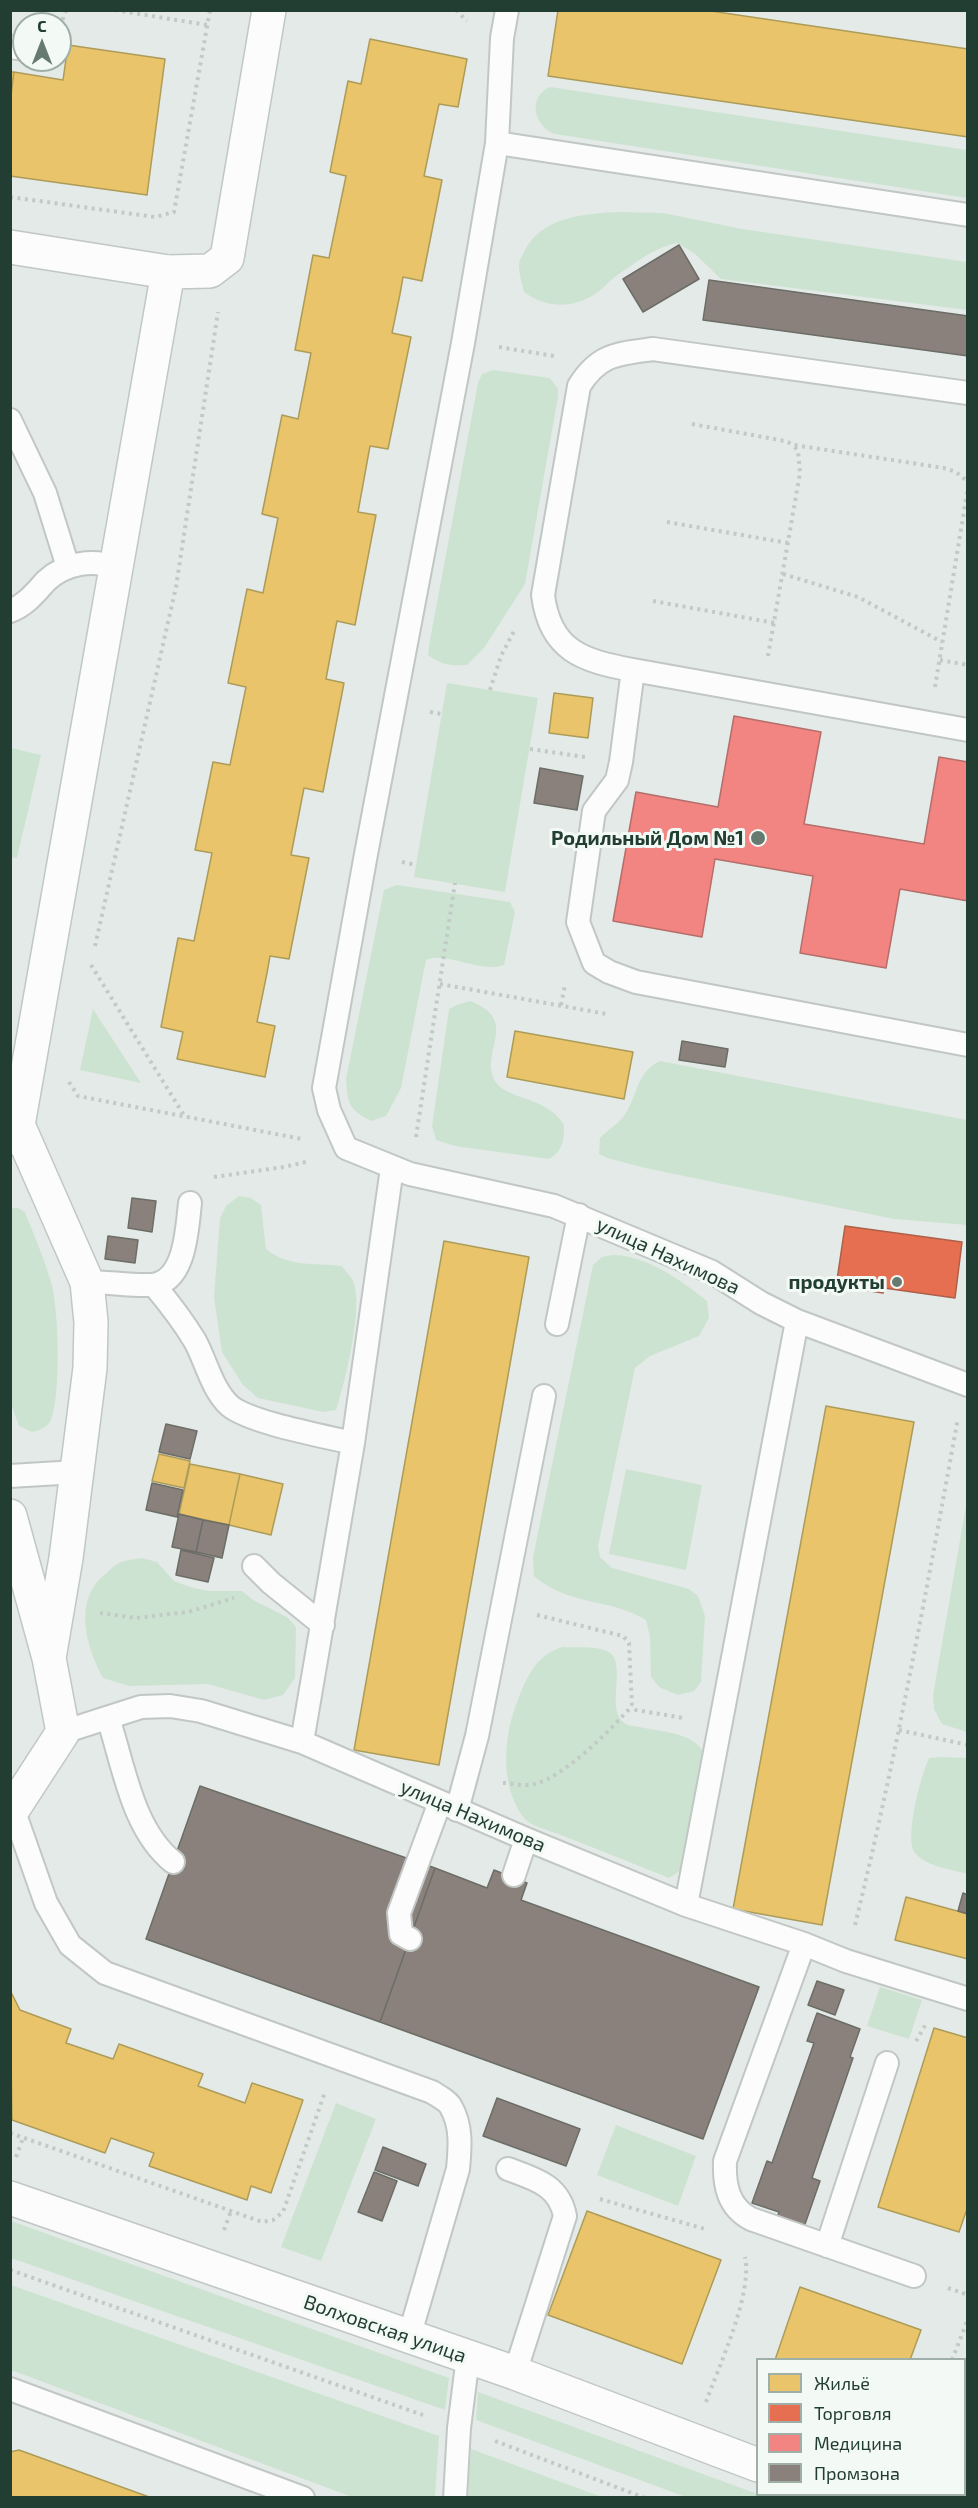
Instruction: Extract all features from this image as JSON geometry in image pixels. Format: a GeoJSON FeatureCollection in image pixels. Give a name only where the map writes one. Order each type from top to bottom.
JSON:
{"type":"FeatureCollection","features":[{"type":"Feature","properties":{"kind":"main road"},"geometry":{"type":"LineString","coordinates":[[10,247],[168,272],[210,270],[227,258],[268,10]]}},
{"type":"Feature","properties":{"kind":"main road"},"geometry":{"type":"LineString","coordinates":[[49,1658],[90,1368],[91,1322],[87,1282],[15,1114],[168,272]]}},
{"type":"Feature","properties":{"kind":"main road"},"geometry":{"type":"LineString","coordinates":[[10,1516],[49,1658],[63,1732],[12,1809]]}},
{"type":"Feature","properties":{"kind":"main road","name":"Волховская улица"},"geometry":{"type":"LineString","coordinates":[[10,2198],[515,2373],[756,2464]]}},
{"type":"Feature","properties":{"kind":"lane"},"geometry":{"type":"LineString","coordinates":[[349,1149],[329,1110],[324,1088],[376,797],[463,343],[497,143],[502,38],[507,10]]}},
{"type":"Feature","properties":{"kind":"lane"},"geometry":{"type":"LineString","coordinates":[[497,143],[968,215]]}},
{"type":"Feature","properties":{"kind":"lane"},"geometry":{"type":"LineString","coordinates":[[968,393],[653,349],[623,353],[597,363],[579,386],[543,595],[550,626],[563,646],[607,665],[968,730]]}},
{"type":"Feature","properties":{"kind":"lane"},"geometry":{"type":"LineString","coordinates":[[10,420],[45,493],[68,567]]}},
{"type":"Feature","properties":{"kind":"lane"},"geometry":{"type":"LineString","coordinates":[[10,611],[22,607],[49,579],[68,567],[98,562],[116,567]]}},
{"type":"Feature","properties":{"kind":"lane"},"geometry":{"type":"LineString","coordinates":[[633,670],[617,780],[594,811],[578,922],[594,963],[609,972],[636,982],[968,1045]]}},
{"type":"Feature","properties":{"kind":"lane","name":"улица Нахимова"},"geometry":{"type":"LineString","coordinates":[[349,1149],[401,1171],[554,1206],[579,1215],[712,1272],[797,1321],[968,1385]]}},
{"type":"Feature","properties":{"kind":"lane"},"geometry":{"type":"LineString","coordinates":[[302,1742],[401,1171]]}},
{"type":"Feature","properties":{"kind":"lane"},"geometry":{"type":"LineString","coordinates":[[87,1282],[154,1285],[166,1278],[182,1257],[190,1203]]}},
{"type":"Feature","properties":{"kind":"lane"},"geometry":{"type":"LineString","coordinates":[[557,1324],[579,1215]]}},
{"type":"Feature","properties":{"kind":"lane"},"geometry":{"type":"LineString","coordinates":[[154,1285],[178,1314],[229,1405],[245,1415],[353,1443]]}},
{"type":"Feature","properties":{"kind":"lane"},"geometry":{"type":"LineString","coordinates":[[686,1905],[797,1321]]}},
{"type":"Feature","properties":{"kind":"lane"},"geometry":{"type":"LineString","coordinates":[[410,1939],[400,1934],[399,1913],[448,1806],[466,1781],[504,1607],[544,1396]]}},
{"type":"Feature","properties":{"kind":"lane"},"geometry":{"type":"LineString","coordinates":[[10,1476],[76,1472]]}},
{"type":"Feature","properties":{"kind":"lane"},"geometry":{"type":"LineString","coordinates":[[254,1566],[271,1583],[323,1624]]}},
{"type":"Feature","properties":{"kind":"lane","name":"улица Нахимова"},"geometry":{"type":"LineString","coordinates":[[63,1732],[141,1707],[170,1706],[201,1712],[302,1742],[448,1806],[686,1905],[804,1944],[846,1961],[968,1999]]}},
{"type":"Feature","properties":{"kind":"lane"},"geometry":{"type":"LineString","coordinates":[[108,1718],[138,1811],[153,1842],[173,1862]]}},
{"type":"Feature","properties":{"kind":"lane"},"geometry":{"type":"LineString","coordinates":[[12,1809],[46,1903],[70,1945],[105,1973],[432,2092],[451,2105],[458,2125],[461,2146],[458,2169],[409,2337]]}},
{"type":"Feature","properties":{"kind":"lane"},"geometry":{"type":"LineString","coordinates":[[514,1875],[526,1839]]}},
{"type":"Feature","properties":{"kind":"lane"},"geometry":{"type":"LineString","coordinates":[[804,1944],[725,2162],[724,2184],[743,2226],[827,2246],[914,2276]]}},
{"type":"Feature","properties":{"kind":"lane"},"geometry":{"type":"LineString","coordinates":[[827,2246],[887,2063]]}},
{"type":"Feature","properties":{"kind":"lane"},"geometry":{"type":"LineString","coordinates":[[508,2169],[546,2183],[563,2204],[565,2216],[515,2373]]}},
{"type":"Feature","properties":{"kind":"lane"},"geometry":{"type":"LineString","coordinates":[[455,2498],[459,2428],[468,2357]]}},
{"type":"Feature","properties":{"kind":"lane"},"geometry":{"type":"LineString","coordinates":[[10,2389],[303,2498]]}},
{"type":"Feature","properties":{"kind":"path"},"geometry":{"type":"LineString","coordinates":[[115,10],[207,25]]}},
{"type":"Feature","properties":{"kind":"path"},"geometry":{"type":"LineString","coordinates":[[10,197],[155,217],[174,212],[210,10]]}},
{"type":"Feature","properties":{"kind":"path"},"geometry":{"type":"LineString","coordinates":[[89,976],[176,587],[227,258]]}},
{"type":"Feature","properties":{"kind":"path"},"geometry":{"type":"LineString","coordinates":[[692,424],[785,441],[794,445],[944,468],[956,472],[968,485],[929,723]]}},
{"type":"Feature","properties":{"kind":"path"},"geometry":{"type":"LineString","coordinates":[[760,692],[775,623],[800,462],[794,445]]}},
{"type":"Feature","properties":{"kind":"path"},"geometry":{"type":"LineString","coordinates":[[667,522],[788,543]]}},
{"type":"Feature","properties":{"kind":"path"},"geometry":{"type":"LineString","coordinates":[[783,574],[858,597],[942,642]]}},
{"type":"Feature","properties":{"kind":"path"},"geometry":{"type":"LineString","coordinates":[[489,690],[501,656],[521,617],[543,595]]}},
{"type":"Feature","properties":{"kind":"path"},"geometry":{"type":"LineString","coordinates":[[653,601],[775,623]]}},
{"type":"Feature","properties":{"kind":"path"},"geometry":{"type":"LineString","coordinates":[[940,660],[968,665]]}},
{"type":"Feature","properties":{"kind":"path"},"geometry":{"type":"LineString","coordinates":[[530,749],[621,762]]}},
{"type":"Feature","properties":{"kind":"path"},"geometry":{"type":"LineString","coordinates":[[401,1171],[455,883]]}},
{"type":"Feature","properties":{"kind":"path"},"geometry":{"type":"LineString","coordinates":[[91,965],[185,1117]]}},
{"type":"Feature","properties":{"kind":"path"},"geometry":{"type":"LineString","coordinates":[[68,1078],[78,1096],[349,1149]]}},
{"type":"Feature","properties":{"kind":"path"},"geometry":{"type":"LineString","coordinates":[[190,1203],[191,1196],[200,1185],[221,1174],[284,1167],[349,1149]]}},
{"type":"Feature","properties":{"kind":"path"},"geometry":{"type":"LineString","coordinates":[[846,1961],[879,1829],[959,1410]]}},
{"type":"Feature","properties":{"kind":"path"},"geometry":{"type":"LineString","coordinates":[[57,1608],[136,1618],[188,1612],[226,1601],[271,1583]]}},
{"type":"Feature","properties":{"kind":"path"},"geometry":{"type":"LineString","coordinates":[[504,1607],[623,1636],[629,1643],[632,1706],[636,1710],[722,1724]]}},
{"type":"Feature","properties":{"kind":"path"},"geometry":{"type":"LineString","coordinates":[[466,1781],[534,1785],[564,1769],[604,1736],[632,1706]]}},
{"type":"Feature","properties":{"kind":"path"},"geometry":{"type":"LineString","coordinates":[[899,1730],[968,1745]]}},
{"type":"Feature","properties":{"kind":"path"},"geometry":{"type":"LineString","coordinates":[[887,2063],[906,2052],[916,2042],[926,2024],[937,1989]]}},
{"type":"Feature","properties":{"kind":"path"},"geometry":{"type":"LineString","coordinates":[[10,2133],[262,2222],[273,2220],[283,2212],[336,2058]]}},
{"type":"Feature","properties":{"kind":"path"},"geometry":{"type":"LineString","coordinates":[[15,2159],[23,2138]]}},
{"type":"Feature","properties":{"kind":"path"},"geometry":{"type":"LineString","coordinates":[[563,2204],[584,2194],[686,2225],[743,2226],[747,2265],[742,2298],[693,2440]]}},
{"type":"Feature","properties":{"kind":"path"},"geometry":{"type":"LineString","coordinates":[[222,2236],[231,2211]]}},
{"type":"Feature","properties":{"kind":"path"},"geometry":{"type":"LineString","coordinates":[[10,2270],[459,2428],[645,2498]]}},
{"type":"Feature","properties":{"kind":"path"},"geometry":{"type":"LineString","coordinates":[[953,2358],[968,2319]]}},
{"type":"Feature","properties":{"kind":"green space"},"geometry":{"type":"Polygon","coordinates":[[[550,87],[967,150],[967,198],[555,134],[542,125],[536,112],[538,98],[550,87]]]}},
{"type":"Feature","properties":{"kind":"green space"},"geometry":{"type":"Polygon","coordinates":[[[617,212],[663,213],[742,229],[967,262],[967,310],[721,279],[694,253],[677,243],[646,256],[616,276],[598,292],[580,302],[551,304],[533,298],[524,292],[520,261],[531,240],[541,231],[552,224],[577,216],[617,212]]]}},
{"type":"Feature","properties":{"kind":"green space"},"geometry":{"type":"Polygon","coordinates":[[[493,370],[550,378],[558,389],[558,397],[525,584],[484,648],[467,665],[451,665],[437,661],[428,655],[430,640],[478,383],[482,374],[493,370]]]}},
{"type":"Feature","properties":{"kind":"green space"},"geometry":{"type":"Polygon","coordinates":[[[447,683],[538,698],[505,892],[414,877],[447,683]]]}},
{"type":"Feature","properties":{"kind":"green space"},"geometry":{"type":"Polygon","coordinates":[[[11,748],[41,755],[17,858],[11,857],[11,748]]]}},
{"type":"Feature","properties":{"kind":"green space"},"geometry":{"type":"Polygon","coordinates":[[[397,885],[510,902],[515,912],[504,965],[484,967],[444,958],[426,960],[401,1088],[386,1116],[371,1121],[358,1113],[351,1105],[346,1079],[384,890],[397,885]]]}},
{"type":"Feature","properties":{"kind":"green space"},"geometry":{"type":"Polygon","coordinates":[[[470,1001],[485,1009],[493,1017],[496,1037],[491,1070],[495,1081],[508,1092],[548,1109],[564,1125],[562,1145],[549,1159],[455,1146],[436,1140],[432,1126],[449,1009],[470,1001]]]}},
{"type":"Feature","properties":{"kind":"green space"},"geometry":{"type":"Polygon","coordinates":[[[93,1009],[141,1083],[80,1070],[93,1009]]]}},
{"type":"Feature","properties":{"kind":"green space"},"geometry":{"type":"Polygon","coordinates":[[[660,1061],[967,1120],[967,1225],[894,1219],[645,1168],[599,1154],[600,1138],[624,1115],[647,1070],[660,1061]]]}},
{"type":"Feature","properties":{"kind":"green space"},"geometry":{"type":"Polygon","coordinates":[[[239,1196],[251,1198],[261,1205],[266,1249],[274,1255],[292,1261],[342,1266],[353,1281],[356,1292],[355,1326],[336,1410],[323,1412],[258,1398],[243,1385],[222,1352],[214,1297],[220,1218],[226,1206],[239,1196]]]}},
{"type":"Feature","properties":{"kind":"green space"},"geometry":{"type":"Polygon","coordinates":[[[11,1208],[18,1208],[25,1212],[51,1282],[56,1311],[58,1373],[54,1408],[47,1425],[32,1432],[19,1426],[11,1403],[11,1208]]]}},
{"type":"Feature","properties":{"kind":"green space"},"geometry":{"type":"Polygon","coordinates":[[[612,1255],[638,1259],[650,1264],[674,1277],[707,1301],[709,1318],[699,1336],[650,1356],[635,1368],[598,1546],[600,1557],[612,1568],[689,1589],[698,1596],[705,1616],[701,1682],[694,1691],[678,1695],[659,1687],[651,1677],[650,1637],[646,1620],[618,1608],[561,1592],[547,1586],[534,1576],[533,1557],[593,1265],[602,1257],[612,1255]]]}},
{"type":"Feature","properties":{"kind":"green space"},"geometry":{"type":"Polygon","coordinates":[[[626,1469],[702,1485],[686,1570],[609,1554],[626,1469]]]}},
{"type":"Feature","properties":{"kind":"green space"},"geometry":{"type":"Polygon","coordinates":[[[967,1500],[967,1732],[942,1724],[934,1709],[933,1695],[967,1500]]]}},
{"type":"Feature","properties":{"kind":"green space"},"geometry":{"type":"Polygon","coordinates":[[[142,1558],[157,1562],[174,1581],[208,1591],[242,1591],[253,1600],[287,1617],[296,1627],[295,1678],[283,1695],[264,1700],[208,1684],[129,1686],[103,1678],[88,1639],[86,1611],[88,1598],[94,1586],[115,1565],[142,1558]]]}},
{"type":"Feature","properties":{"kind":"green space"},"geometry":{"type":"Polygon","coordinates":[[[563,1647],[599,1648],[609,1652],[614,1658],[617,1675],[616,1706],[623,1722],[631,1726],[683,1736],[703,1751],[683,1869],[669,1878],[535,1826],[525,1819],[517,1807],[511,1793],[506,1764],[508,1733],[512,1718],[532,1670],[545,1656],[563,1647]]]}},
{"type":"Feature","properties":{"kind":"green space"},"geometry":{"type":"Polygon","coordinates":[[[929,1758],[967,1758],[967,1874],[939,1867],[920,1858],[912,1846],[912,1821],[926,1766],[929,1758]]]}},
{"type":"Feature","properties":{"kind":"green space"},"geometry":{"type":"Polygon","coordinates":[[[880,1987],[922,2000],[909,2039],[867,2026],[880,1987]]]}},
{"type":"Feature","properties":{"kind":"green space"},"geometry":{"type":"Polygon","coordinates":[[[336,2103],[376,2119],[321,2261],[281,2247],[336,2103]]]}},
{"type":"Feature","properties":{"kind":"green space"},"geometry":{"type":"Polygon","coordinates":[[[616,2125],[696,2156],[678,2206],[597,2175],[616,2125]]]}},
{"type":"Feature","properties":{"kind":"green space"},"geometry":{"type":"Polygon","coordinates":[[[11,2221],[449,2378],[445,2410],[11,2258],[11,2221]]]}},
{"type":"Feature","properties":{"kind":"green space"},"geometry":{"type":"Polygon","coordinates":[[[11,2285],[439,2436],[435,2497],[352,2497],[11,2370],[11,2285]]]}},
{"type":"Feature","properties":{"kind":"green space"},"geometry":{"type":"Polygon","coordinates":[[[478,2392],[756,2493],[756,2496],[766,2497],[686,2497],[476,2420],[478,2392]]]}},
{"type":"Feature","properties":{"kind":"green space"},"geometry":{"type":"Polygon","coordinates":[[[471,2449],[602,2497],[468,2497],[471,2449]]]}},
{"type":"Feature","properties":{"kind":"building: Жильё"},"geometry":{"type":"Polygon","coordinates":[[[558,10],[704,10],[968,49],[968,137],[548,76],[558,10]]]}},
{"type":"Feature","properties":{"kind":"building: Жильё"},"geometry":{"type":"Polygon","coordinates":[[[370,39],[467,59],[458,107],[439,104],[424,176],[442,180],[422,281],[403,277],[392,333],[411,337],[388,449],[370,446],[358,512],[376,515],[355,625],[337,621],[334,636],[326,679],[344,683],[323,792],[304,788],[291,855],[309,858],[289,959],[270,956],[257,1022],[275,1026],[265,1077],[177,1059],[183,1032],[161,1027],[178,938],[194,941],[212,853],[195,850],[213,762],[230,765],[246,687],[228,683],[247,589],[263,593],[278,518],[262,514],[282,415],[298,419],[311,353],[295,350],[313,255],[329,258],[346,176],[330,172],[348,81],[361,84],[370,39]]]}},
{"type":"Feature","properties":{"kind":"building: Жильё"},"geometry":{"type":"Polygon","coordinates":[[[72,46],[165,59],[147,195],[10,176],[10,103],[14,72],[63,80],[64,72],[72,72],[72,46]]]}},
{"type":"Feature","properties":{"kind":"building: Жильё"},"geometry":{"type":"Polygon","coordinates":[[[10,72],[14,72],[10,103],[10,72]]]}},
{"type":"Feature","properties":{"kind":"building: Жильё"},"geometry":{"type":"Polygon","coordinates":[[[554,693],[593,698],[588,738],[549,733],[554,693]]]}},
{"type":"Feature","properties":{"kind":"building: Жильё"},"geometry":{"type":"Polygon","coordinates":[[[515,1031],[633,1052],[624,1099],[507,1077],[515,1031]]]}},
{"type":"Feature","properties":{"kind":"building: Жильё"},"geometry":{"type":"Polygon","coordinates":[[[444,1241],[529,1257],[439,1765],[354,1750],[444,1241]]]}},
{"type":"Feature","properties":{"kind":"building: Жильё"},"geometry":{"type":"Polygon","coordinates":[[[826,1406],[914,1422],[822,1925],[733,1909],[826,1406]]]}},
{"type":"Feature","properties":{"kind":"building: Жильё"},"geometry":{"type":"Polygon","coordinates":[[[159,1454],[190,1461],[184,1488],[152,1481],[159,1454]]]}},
{"type":"Feature","properties":{"kind":"building: Жильё"},"geometry":{"type":"Polygon","coordinates":[[[190,1464],[240,1474],[229,1525],[179,1514],[190,1464]]]}},
{"type":"Feature","properties":{"kind":"building: Жильё"},"geometry":{"type":"Polygon","coordinates":[[[240,1474],[283,1484],[271,1535],[229,1525],[240,1474]]]}},
{"type":"Feature","properties":{"kind":"building: Жильё"},"geometry":{"type":"Polygon","coordinates":[[[906,1897],[968,1914],[968,1959],[895,1940],[906,1897]]]}},
{"type":"Feature","properties":{"kind":"building: Жильё"},"geometry":{"type":"Polygon","coordinates":[[[10,1990],[20,2010],[71,2029],[66,2043],[113,2059],[119,2044],[203,2074],[198,2086],[245,2103],[252,2083],[303,2100],[271,2193],[251,2186],[247,2200],[149,2166],[154,2153],[111,2138],[105,2153],[12,2120],[10,1990]]]}},
{"type":"Feature","properties":{"kind":"building: Жильё"},"geometry":{"type":"Polygon","coordinates":[[[934,2028],[968,2038],[968,2206],[959,2232],[878,2207],[934,2028]]]}},
{"type":"Feature","properties":{"kind":"building: Жильё"},"geometry":{"type":"Polygon","coordinates":[[[587,2211],[721,2260],[682,2364],[548,2315],[587,2211]]]}},
{"type":"Feature","properties":{"kind":"building: Жильё"},"geometry":{"type":"Polygon","coordinates":[[[800,2287],[921,2330],[911,2358],[776,2358],[800,2287]]]}},
{"type":"Feature","properties":{"kind":"building: Жильё"},"geometry":{"type":"Polygon","coordinates":[[[19,2450],[152,2498],[10,2498],[10,2452],[19,2450]]]}},
{"type":"Feature","properties":{"kind":"building: Торговля"},"geometry":{"type":"Polygon","coordinates":[[[845,1226],[962,1242],[955,1298],[884,1288],[883,1293],[864,1290],[864,1284],[837,1280],[845,1226]]]}},
{"type":"Feature","properties":{"kind":"building: Медицина","name":"Родильный Дом №1"},"geometry":{"type":"Polygon","coordinates":[[[734,716],[821,732],[804,824],[924,844],[939,757],[968,762],[968,901],[900,889],[886,968],[800,953],[813,876],[715,859],[702,937],[613,921],[636,792],[718,807],[734,716]]]}},
{"type":"Feature","properties":{"kind":"building: Промзона"},"geometry":{"type":"Polygon","coordinates":[[[679,245],[699,279],[643,312],[623,279],[679,245]]]}},
{"type":"Feature","properties":{"kind":"building: Промзона"},"geometry":{"type":"Polygon","coordinates":[[[709,280],[968,316],[968,356],[703,320],[709,280]]]}},
{"type":"Feature","properties":{"kind":"building: Промзона"},"geometry":{"type":"Polygon","coordinates":[[[540,768],[583,776],[577,810],[534,803],[540,768]]]}},
{"type":"Feature","properties":{"kind":"building: Промзона"},"geometry":{"type":"Polygon","coordinates":[[[682,1041],[728,1049],[725,1067],[679,1060],[682,1041]]]}},
{"type":"Feature","properties":{"kind":"building: Промзона"},"geometry":{"type":"Polygon","coordinates":[[[132,1198],[156,1201],[152,1232],[128,1228],[132,1198]]]}},
{"type":"Feature","properties":{"kind":"building: Промзона"},"geometry":{"type":"Polygon","coordinates":[[[108,1236],[138,1240],[135,1263],[105,1259],[108,1236]]]}},
{"type":"Feature","properties":{"kind":"building: Промзона"},"geometry":{"type":"Polygon","coordinates":[[[166,1424],[197,1431],[190,1459],[159,1452],[166,1424]]]}},
{"type":"Feature","properties":{"kind":"building: Промзона"},"geometry":{"type":"Polygon","coordinates":[[[152,1483],[183,1490],[177,1517],[146,1510],[152,1483]]]}},
{"type":"Feature","properties":{"kind":"building: Промзона"},"geometry":{"type":"Polygon","coordinates":[[[179,1514],[203,1520],[196,1552],[172,1547],[179,1514]]]}},
{"type":"Feature","properties":{"kind":"building: Промзона"},"geometry":{"type":"Polygon","coordinates":[[[203,1520],[229,1525],[222,1558],[196,1552],[203,1520]]]}},
{"type":"Feature","properties":{"kind":"building: Промзона"},"geometry":{"type":"Polygon","coordinates":[[[181,1550],[214,1558],[208,1582],[176,1575],[181,1550]]]}},
{"type":"Feature","properties":{"kind":"building: Промзона"},"geometry":{"type":"Polygon","coordinates":[[[200,1786],[435,1868],[380,2022],[146,1939],[200,1786]]]}},
{"type":"Feature","properties":{"kind":"building: Промзона"},"geometry":{"type":"Polygon","coordinates":[[[435,1868],[487,1888],[494,1870],[527,1883],[521,1900],[759,1987],[703,2139],[380,2022],[435,1868]]]}},
{"type":"Feature","properties":{"kind":"building: Промзона"},"geometry":{"type":"Polygon","coordinates":[[[963,1893],[968,1895],[968,1914],[958,1911],[963,1893]]]}},
{"type":"Feature","properties":{"kind":"building: Промзона"},"geometry":{"type":"Polygon","coordinates":[[[817,1981],[844,1990],[835,2015],[808,2005],[817,1981]]]}},
{"type":"Feature","properties":{"kind":"building: Промзона"},"geometry":{"type":"Polygon","coordinates":[[[817,2013],[860,2029],[850,2057],[853,2058],[812,2178],[820,2181],[804,2227],[777,2218],[779,2212],[752,2203],[767,2161],[772,2163],[814,2043],[807,2041],[817,2013]]]}},
{"type":"Feature","properties":{"kind":"building: Промзона"},"geometry":{"type":"Polygon","coordinates":[[[497,2098],[580,2129],[566,2166],[483,2136],[497,2098]]]}},
{"type":"Feature","properties":{"kind":"building: Промзона"},"geometry":{"type":"Polygon","coordinates":[[[383,2147],[426,2164],[418,2186],[375,2170],[383,2147]]]}},
{"type":"Feature","properties":{"kind":"building: Промзона"},"geometry":{"type":"Polygon","coordinates":[[[374,2172],[397,2181],[382,2221],[358,2212],[374,2172]]]}},
{"type":"Feature","properties":{"kind":"place","name":"Родильный Дом №1"},"geometry":{"type":"Point","coordinates":[758,838]}},
{"type":"Feature","properties":{"kind":"place","name":"продукты"},"geometry":{"type":"Point","coordinates":[897,1282]}}]}
